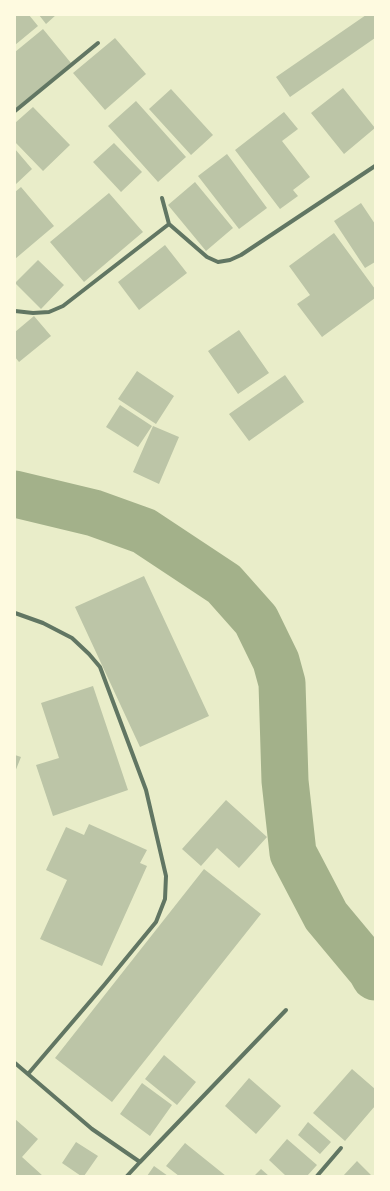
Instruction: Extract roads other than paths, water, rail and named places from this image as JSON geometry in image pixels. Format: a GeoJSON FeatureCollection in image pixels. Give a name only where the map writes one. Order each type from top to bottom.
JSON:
{"type":"FeatureCollection","features":[{"type":"Feature","properties":{"kind":"street"},"geometry":{"type":"LineString","coordinates":[[15,111],[98,43]]}},
{"type":"Feature","properties":{"kind":"street"},"geometry":{"type":"LineString","coordinates":[[162,198],[169,224],[207,257],[218,262],[230,260],[241,255],[375,166]]}},
{"type":"Feature","properties":{"kind":"street"},"geometry":{"type":"LineString","coordinates":[[15,311],[33,313],[48,312],[63,306],[169,224]]}},
{"type":"Feature","properties":{"kind":"street"},"geometry":{"type":"LineString","coordinates":[[15,613],[44,623],[72,638],[100,667],[146,790],[166,876],[165,899],[156,922],[28,1074]]}},
{"type":"Feature","properties":{"kind":"street"},"geometry":{"type":"LineString","coordinates":[[127,1176],[286,1010]]}},
{"type":"Feature","properties":{"kind":"street"},"geometry":{"type":"LineString","coordinates":[[15,1063],[92,1129],[140,1162]]}},
{"type":"Feature","properties":{"kind":"street"},"geometry":{"type":"LineString","coordinates":[[317,1176],[341,1148]]}},
{"type":"Feature","properties":{"kind":"waterway"},"geometry":{"type":"LineString","coordinates":[[15,494],[94,513],[144,531],[224,584],[256,620],[276,661],[282,683],[285,781],[293,853],[326,916],[371,970],[375,977]]}}]}
